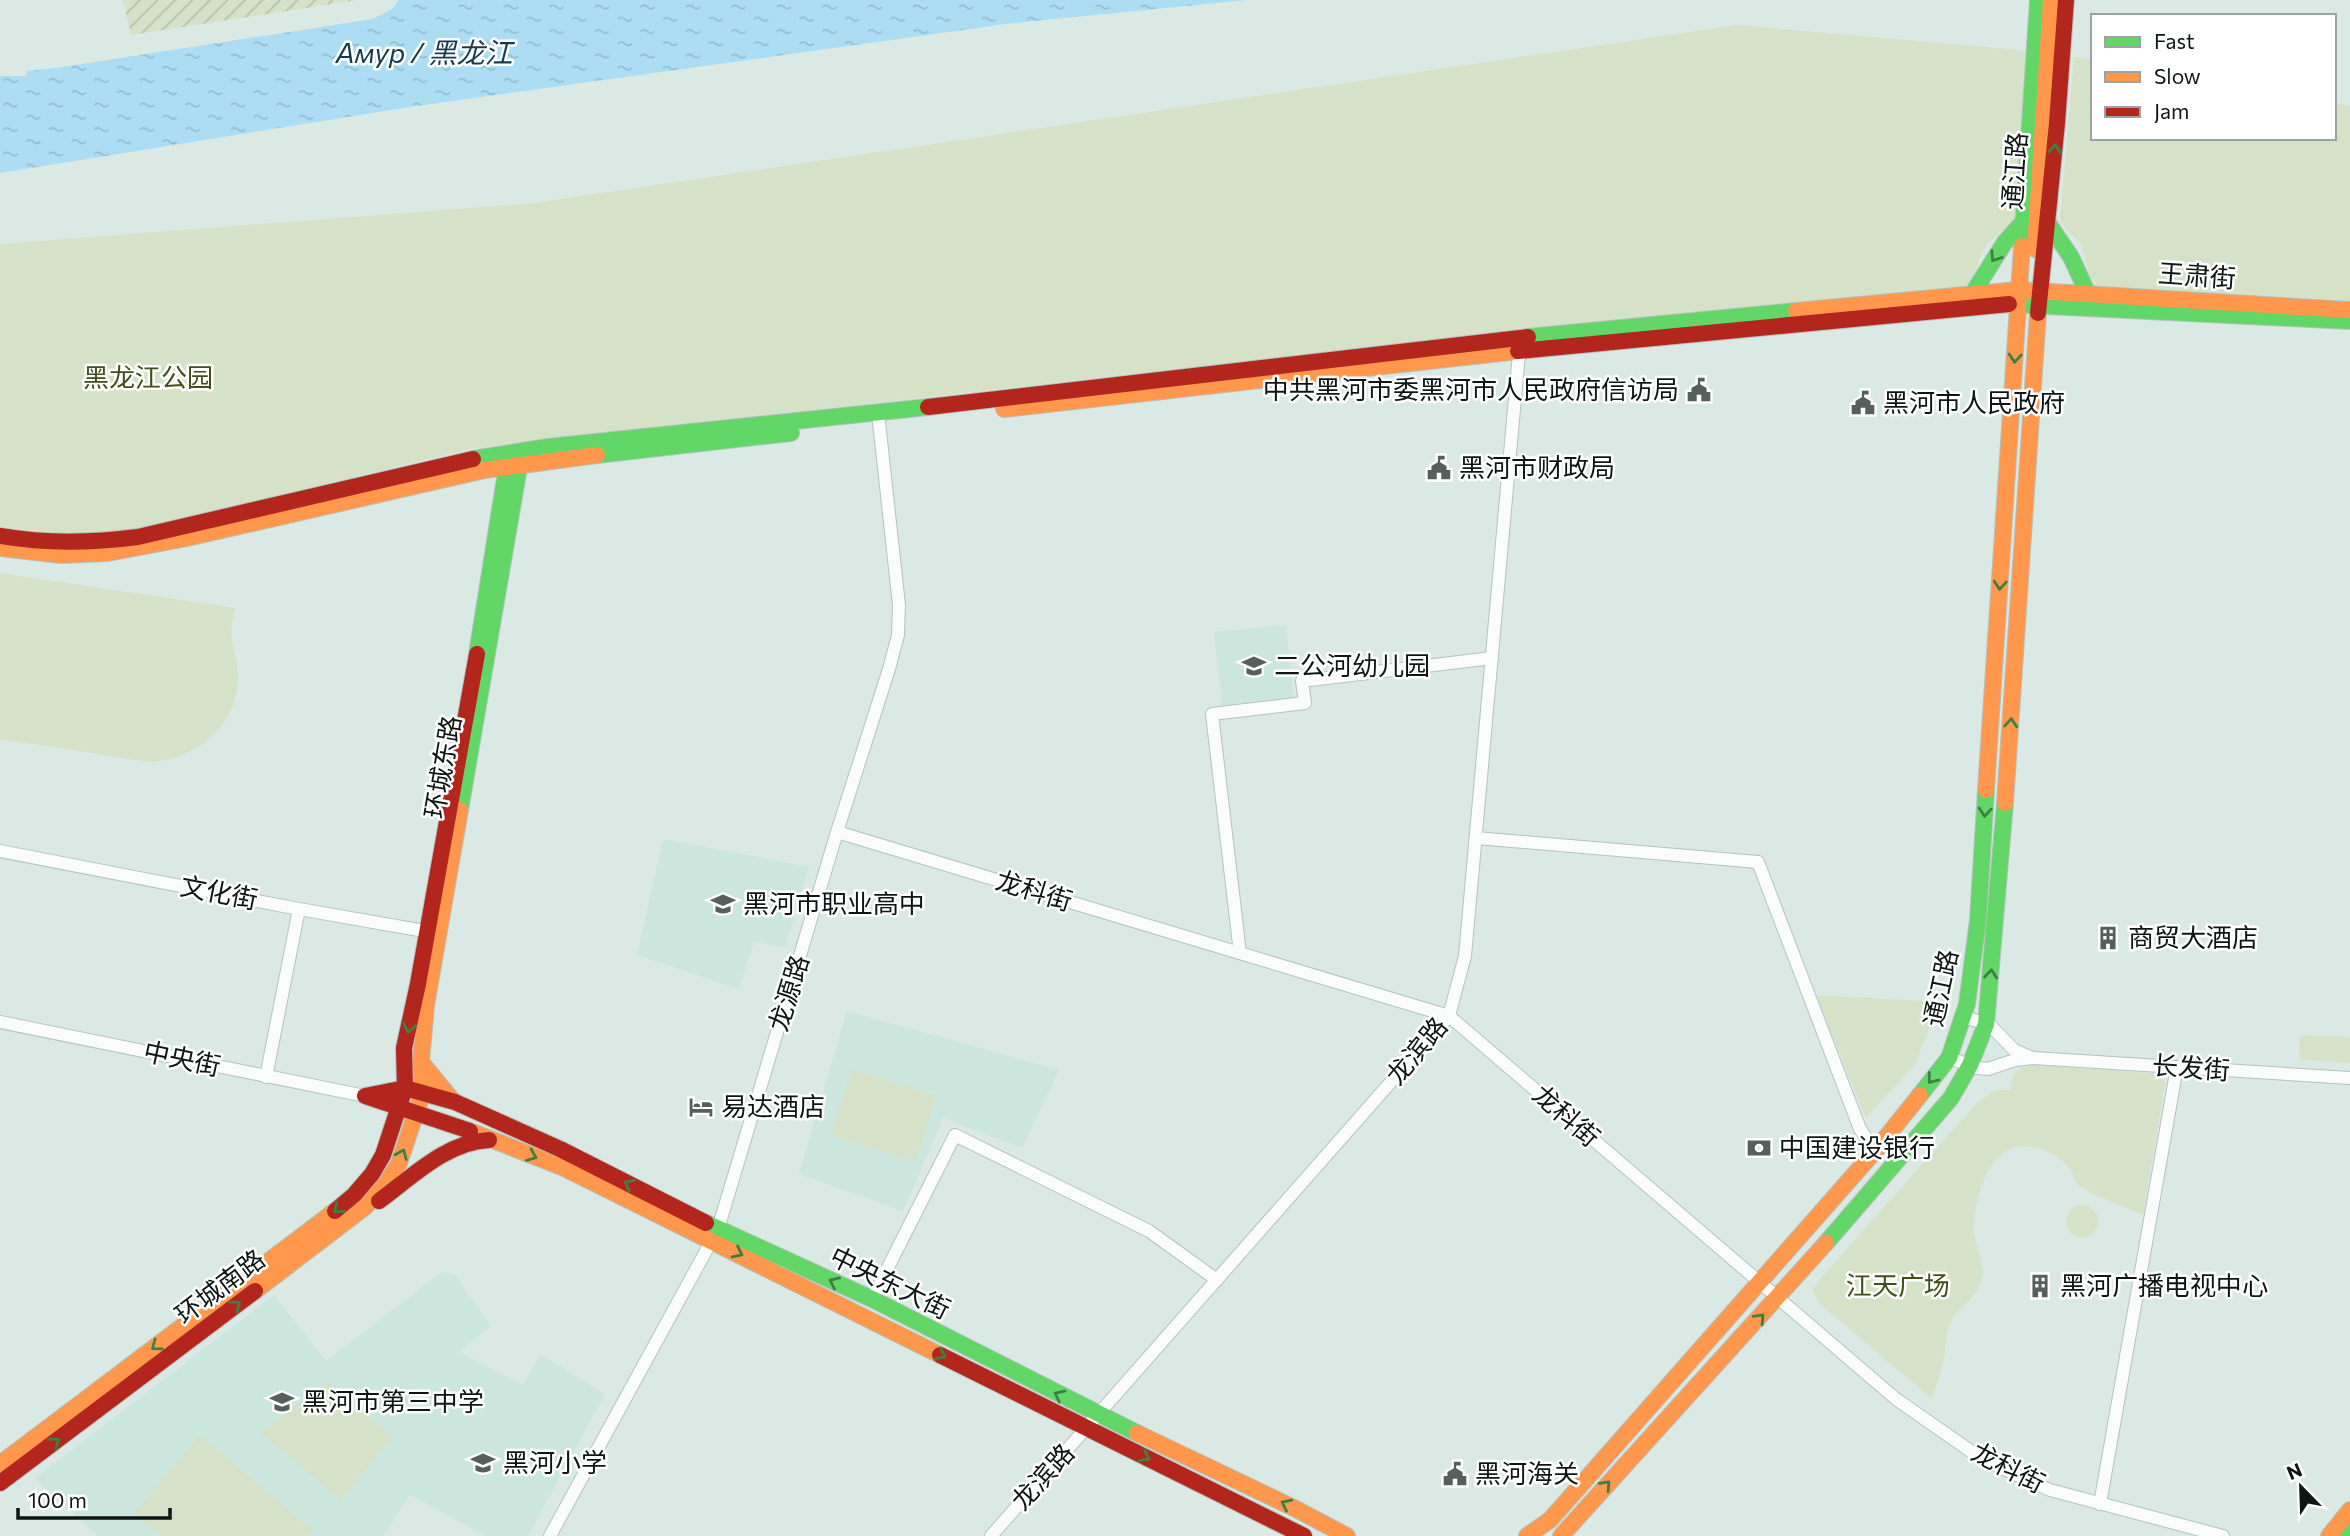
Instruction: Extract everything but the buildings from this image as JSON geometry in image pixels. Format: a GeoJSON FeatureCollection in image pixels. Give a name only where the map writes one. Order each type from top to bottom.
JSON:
{"type":"FeatureCollection","features":[{"type":"Feature","properties":{"kind":"main road"},"geometry":{"type":"LineString","coordinates":[[2030,297],[2048,223],[2048,43],[2038,0]]}},
{"type":"Feature","properties":{"kind":"main road"},"geometry":{"type":"LineString","coordinates":[[2030,297],[2023,222],[2048,43],[2051,0]]}},
{"type":"Feature","properties":{"kind":"main road"},"geometry":{"type":"LineString","coordinates":[[2048,43],[2066,0]]}},
{"type":"Feature","properties":{"kind":"main road","name":"通江路"},"geometry":{"type":"LineString","coordinates":[[1527,1536],[1550,1520],[1875,1151],[1949,1058],[1964,1017],[1978,920],[2030,297],[2048,43]]}},
{"type":"Feature","properties":{"kind":"main road"},"geometry":{"type":"LineString","coordinates":[[1970,296],[2005,242],[2023,222]]}},
{"type":"Feature","properties":{"kind":"main road"},"geometry":{"type":"LineString","coordinates":[[2048,223],[2059,235],[2077,265],[2088,294]]}},
{"type":"Feature","properties":{"kind":"main road","name":"王肃街"},"geometry":{"type":"LineString","coordinates":[[2030,297],[2088,294],[2350,310]]}},
{"type":"Feature","properties":{"kind":"main road"},"geometry":{"type":"LineString","coordinates":[[0,536],[62,543],[102,542],[138,537],[475,459],[514,459],[1519,344],[1970,296],[2030,297],[2350,321]]}},
{"type":"Feature","properties":{"kind":"main road"},"geometry":{"type":"LineString","coordinates":[[1519,344],[2030,297]]}},
{"type":"Feature","properties":{"kind":"main road","name":"通江路"},"geometry":{"type":"LineString","coordinates":[[1560,1536],[1778,1298],[1951,1098],[1970,1065],[1986,1024],[2003,841],[2030,297]]}},
{"type":"Feature","properties":{"kind":"main road"},"geometry":{"type":"LineString","coordinates":[[0,548],[61,555],[108,553],[177,540],[514,459]]}},
{"type":"Feature","properties":{"kind":"main road","name":"环城东路"},"geometry":{"type":"LineString","coordinates":[[423,1092],[421,1062],[433,933],[514,459]]}},
{"type":"Feature","properties":{"kind":"main road","name":"环城东路"},"geometry":{"type":"LineString","coordinates":[[405,1088],[404,1048],[433,933]]}},
{"type":"Feature","properties":{"kind":"main road"},"geometry":{"type":"LineString","coordinates":[[421,1062],[455,1102]]}},
{"type":"Feature","properties":{"kind":"main road"},"geometry":{"type":"LineString","coordinates":[[365,1096],[405,1088]]}},
{"type":"Feature","properties":{"kind":"main road","name":"中央东大街"},"geometry":{"type":"LineString","coordinates":[[405,1088],[455,1102],[560,1149],[715,1235],[1087,1428],[1304,1536]]}},
{"type":"Feature","properties":{"kind":"main road","name":"环城南路"},"geometry":{"type":"LineString","coordinates":[[0,1464],[327,1219],[354,1195],[372,1174],[383,1155],[405,1088]]}},
{"type":"Feature","properties":{"kind":"main road","name":"环城南路"},"geometry":{"type":"LineString","coordinates":[[0,1483],[365,1207],[386,1184],[399,1163],[423,1092]]}},
{"type":"Feature","properties":{"kind":"main road","name":"中央东大街"},"geometry":{"type":"LineString","coordinates":[[365,1096],[564,1168],[715,1235],[872,1300],[1098,1415],[1347,1536]]}},
{"type":"Feature","properties":{"kind":"main road"},"geometry":{"type":"LineString","coordinates":[[337,1230],[450,1152],[478,1140],[498,1142]]}},
{"type":"Feature","properties":{"kind":"main road"},"geometry":{"type":"LineString","coordinates":[[2329,1536],[2350,1510]]}},
{"type":"Feature","properties":{"kind":"main road"},"geometry":{"type":"LineString","coordinates":[[2345,1536],[2350,1531]]}},
{"type":"Feature","properties":{"kind":"street","name":"龙滨路"},"geometry":{"type":"LineString","coordinates":[[991,1536],[1449,1016],[1465,956],[1519,344]]}},
{"type":"Feature","properties":{"kind":"street","name":"龙源路"},"geometry":{"type":"LineString","coordinates":[[550,1536],[715,1235],[898,635],[899,605],[879,418]]}},
{"type":"Feature","properties":{"kind":"street"},"geometry":{"type":"LineString","coordinates":[[1240,953],[1212,714],[1305,703],[1302,681],[1492,658]]}},
{"type":"Feature","properties":{"kind":"street","name":"龙科街"},"geometry":{"type":"LineString","coordinates":[[837,832],[1449,1016],[1896,1399],[1982,1459],[2050,1490],[2223,1536]]}},
{"type":"Feature","properties":{"kind":"street"},"geometry":{"type":"LineString","coordinates":[[1476,838],[1758,862],[1860,1129],[1875,1151]]}},
{"type":"Feature","properties":{"kind":"street","name":"文化街"},"geometry":{"type":"LineString","coordinates":[[0,851],[433,933]]}},
{"type":"Feature","properties":{"kind":"street"},"geometry":{"type":"LineString","coordinates":[[266,1077],[299,909]]}},
{"type":"Feature","properties":{"kind":"street","name":"长发街"},"geometry":{"type":"LineString","coordinates":[[1964,1017],[1986,1024],[2014,1050],[2033,1058]]}},
{"type":"Feature","properties":{"kind":"street","name":"中央街"},"geometry":{"type":"LineString","coordinates":[[0,1022],[365,1096]]}},
{"type":"Feature","properties":{"kind":"street","name":"长发街"},"geometry":{"type":"LineString","coordinates":[[1949,1058],[1988,1069],[2015,1060],[2033,1058],[2350,1078]]}},
{"type":"Feature","properties":{"kind":"street"},"geometry":{"type":"LineString","coordinates":[[2101,1504],[2177,1067]]}},
{"type":"Feature","properties":{"kind":"street"},"geometry":{"type":"LineString","coordinates":[[872,1300],[955,1135],[1149,1231],[1217,1280]]}},
{"type":"Feature","properties":{"kind":"shaded area","name":"二公河幼儿园"},"geometry":{"type":"Polygon","coordinates":[[[1286,625],[1294,700],[1222,707],[1214,632],[1286,625]]]}},
{"type":"Feature","properties":{"kind":"shaded area","name":"黑河市职业高中"},"geometry":{"type":"Polygon","coordinates":[[[663,839],[809,867],[785,947],[754,942],[738,989],[637,955],[663,839]]]}},
{"type":"Feature","properties":{"kind":"shaded area"},"geometry":{"type":"Polygon","coordinates":[[[847,1011],[1059,1070],[1022,1148],[943,1118],[903,1211],[799,1174],[847,1011]]]}},
{"type":"Feature","properties":{"kind":"shaded area","name":"黑河市第三中学"},"geometry":{"type":"Polygon","coordinates":[[[442,1272],[455,1275],[491,1326],[459,1352],[523,1385],[540,1354],[605,1394],[528,1536],[486,1536],[410,1495],[383,1536],[98,1536],[35,1478],[274,1295],[326,1361],[442,1272]]]}},
{"type":"Feature","properties":{"kind":"green space"},"geometry":{"type":"Polygon","coordinates":[[[123,0],[358,0],[131,35],[123,0]]]}},
{"type":"Feature","properties":{"kind":"green space","name":"黑龙江公园"},"geometry":{"type":"Polygon","coordinates":[[[1737,25],[2030,51],[2017,221],[1986,246],[1976,275],[1969,283],[1962,289],[1513,331],[474,448],[126,532],[50,534],[0,529],[0,244],[534,203],[1737,25]]]}},
{"type":"Feature","properties":{"kind":"green space"},"geometry":{"type":"Polygon","coordinates":[[[2074,57],[2091,60],[2091,140],[2336,140],[2336,103],[2350,106],[2350,301],[2097,286],[2089,275],[2082,246],[2060,222],[2074,57]]]}},
{"type":"Feature","properties":{"kind":"green space"},"geometry":{"type":"Polygon","coordinates":[[[0,573],[235,608],[232,636],[238,683],[235,700],[220,728],[195,748],[181,755],[149,762],[0,739],[0,573]]]}},
{"type":"Feature","properties":{"kind":"green space"},"geometry":{"type":"Polygon","coordinates":[[[1816,995],[1939,1002],[1916,1063],[1866,1118],[1816,995]]]}},
{"type":"Feature","properties":{"kind":"green space"},"geometry":{"type":"Polygon","coordinates":[[[2304,1035],[2350,1037],[2350,1063],[2300,1060],[2299,1038],[2304,1035]]]}},
{"type":"Feature","properties":{"kind":"green space","name":"江天广场"},"geometry":{"type":"Polygon","coordinates":[[[2034,1065],[2161,1074],[2165,1084],[2143,1215],[2086,1190],[2076,1182],[2066,1165],[2042,1149],[2022,1146],[2008,1150],[1997,1159],[1982,1185],[1975,1216],[1974,1231],[1982,1278],[1976,1292],[1949,1326],[1932,1399],[1820,1304],[1812,1291],[1976,1104],[1994,1090],[2010,1090],[2016,1072],[2023,1067],[2034,1065]]]}},
{"type":"Feature","properties":{"kind":"green space"},"geometry":{"type":"Polygon","coordinates":[[[852,1069],[936,1096],[915,1162],[831,1135],[852,1069]]]}},
{"type":"Feature","properties":{"kind":"green space"},"geometry":{"type":"Polygon","coordinates":[[[2082,1205],[2093,1210],[2098,1221],[2093,1232],[2082,1237],[2071,1232],[2066,1221],[2071,1210],[2082,1205]]]}},
{"type":"Feature","properties":{"kind":"green space"},"geometry":{"type":"Polygon","coordinates":[[[327,1382],[392,1437],[341,1500],[261,1433],[327,1382]]]}},
{"type":"Feature","properties":{"kind":"green space"},"geometry":{"type":"Polygon","coordinates":[[[200,1435],[312,1530],[306,1536],[161,1536],[134,1513],[200,1435]]]}},
{"type":"Feature","properties":{"kind":"water","name":"Амур / 黑龙江"},"geometry":{"type":"Polygon","coordinates":[[[399,0],[1247,0],[1013,23],[403,108],[0,173],[0,76],[26,76],[27,71],[373,19],[392,9],[399,0]]]}},
{"type":"Feature","properties":{"kind":"traffic: fast"},"geometry":{"type":"LineString","coordinates":[[2022,246],[2038,0]]}},
{"type":"Feature","properties":{"kind":"traffic: fast"},"geometry":{"type":"LineString","coordinates":[[1971,296],[2005,242],[2023,222]]}},
{"type":"Feature","properties":{"kind":"traffic: fast"},"geometry":{"type":"LineString","coordinates":[[2048,223],[2071,257],[2088,294]]}},
{"type":"Feature","properties":{"kind":"traffic: fast"},"geometry":{"type":"LineString","coordinates":[[2009,304],[2350,321]]}},
{"type":"Feature","properties":{"kind":"traffic: fast"},"geometry":{"type":"LineString","coordinates":[[1528,337],[1796,311]]}},
{"type":"Feature","properties":{"kind":"traffic: fast"},"geometry":{"type":"LineString","coordinates":[[473,459],[548,447],[928,407]]}},
{"type":"Feature","properties":{"kind":"traffic: fast"},"geometry":{"type":"LineString","coordinates":[[597,455],[791,433]]}},
{"type":"Feature","properties":{"kind":"traffic: fast"},"geometry":{"type":"LineString","coordinates":[[460,810],[521,456]]}},
{"type":"Feature","properties":{"kind":"traffic: fast"},"geometry":{"type":"LineString","coordinates":[[477,654],[507,466],[506,457]]}},
{"type":"Feature","properties":{"kind":"traffic: fast"},"geometry":{"type":"LineString","coordinates":[[1920,1095],[1949,1058],[1967,1004],[1978,920],[1986,790]]}},
{"type":"Feature","properties":{"kind":"traffic: fast"},"geometry":{"type":"LineString","coordinates":[[1826,1243],[1951,1098],[1970,1065],[1986,1024],[2005,803]]}},
{"type":"Feature","properties":{"kind":"traffic: fast"},"geometry":{"type":"LineString","coordinates":[[706,1223],[872,1299],[1137,1433]]}},
{"type":"Feature","properties":{"kind":"traffic: fast"},"geometry":{"type":"LineString","coordinates":[[2345,1536],[2350,1531]]}},
{"type":"Feature","properties":{"kind":"traffic: slow"},"geometry":{"type":"LineString","coordinates":[[2035,249],[2051,0]]}},
{"type":"Feature","properties":{"kind":"traffic: slow"},"geometry":{"type":"LineString","coordinates":[[1986,790],[2022,246]]}},
{"type":"Feature","properties":{"kind":"traffic: slow"},"geometry":{"type":"LineString","coordinates":[[1796,311],[2018,290],[2350,310]]}},
{"type":"Feature","properties":{"kind":"traffic: slow"},"geometry":{"type":"LineString","coordinates":[[2005,803],[2038,313]]}},
{"type":"Feature","properties":{"kind":"traffic: slow"},"geometry":{"type":"LineString","coordinates":[[1004,409],[1518,351]]}},
{"type":"Feature","properties":{"kind":"traffic: slow"},"geometry":{"type":"LineString","coordinates":[[0,548],[61,555],[108,553],[187,538],[485,470],[597,455]]}},
{"type":"Feature","properties":{"kind":"traffic: slow"},"geometry":{"type":"LineString","coordinates":[[255,1291],[365,1207],[386,1184],[399,1163],[423,1092],[421,1062],[426,1006],[460,810]]}},
{"type":"Feature","properties":{"kind":"traffic: slow"},"geometry":{"type":"LineString","coordinates":[[421,1062],[453,1101]]}},
{"type":"Feature","properties":{"kind":"traffic: slow"},"geometry":{"type":"LineString","coordinates":[[1527,1536],[1550,1520],[1875,1151],[1920,1095]]}},
{"type":"Feature","properties":{"kind":"traffic: slow"},"geometry":{"type":"LineString","coordinates":[[470,1131],[564,1168],[940,1355]]}},
{"type":"Feature","properties":{"kind":"traffic: slow"},"geometry":{"type":"LineString","coordinates":[[0,1464],[335,1211]]}},
{"type":"Feature","properties":{"kind":"traffic: slow"},"geometry":{"type":"LineString","coordinates":[[1561,1536],[1826,1243]]}},
{"type":"Feature","properties":{"kind":"traffic: slow"},"geometry":{"type":"LineString","coordinates":[[1137,1433],[1347,1536]]}},
{"type":"Feature","properties":{"kind":"traffic: slow"},"geometry":{"type":"LineString","coordinates":[[2329,1536],[2350,1510]]}},
{"type":"Feature","properties":{"kind":"traffic: jam"},"geometry":{"type":"LineString","coordinates":[[2038,313],[2066,0]]}},
{"type":"Feature","properties":{"kind":"traffic: jam"},"geometry":{"type":"LineString","coordinates":[[1518,351],[2009,304]]}},
{"type":"Feature","properties":{"kind":"traffic: jam"},"geometry":{"type":"LineString","coordinates":[[928,407],[1528,337]]}},
{"type":"Feature","properties":{"kind":"traffic: jam"},"geometry":{"type":"LineString","coordinates":[[0,536],[69,542],[138,537],[473,459]]}},
{"type":"Feature","properties":{"kind":"traffic: jam"},"geometry":{"type":"LineString","coordinates":[[335,1211],[354,1195],[372,1174],[383,1155],[405,1088],[404,1048],[418,984],[477,654]]}},
{"type":"Feature","properties":{"kind":"traffic: jam"},"geometry":{"type":"LineString","coordinates":[[470,1131],[365,1096],[405,1088],[455,1102],[560,1149],[706,1223]]}},
{"type":"Feature","properties":{"kind":"traffic: jam"},"geometry":{"type":"LineString","coordinates":[[379,1201],[444,1154],[473,1142],[489,1140]]}},
{"type":"Feature","properties":{"kind":"traffic: jam"},"geometry":{"type":"LineString","coordinates":[[0,1483],[255,1291]]}},
{"type":"Feature","properties":{"kind":"traffic: jam"},"geometry":{"type":"LineString","coordinates":[[940,1355],[1304,1536]]}},
{"type":"Feature","properties":{"kind":"place","name":"中共黑河市委黑河市人民政府信访局"},"geometry":{"type":"Point","coordinates":[1699,390]}},
{"type":"Feature","properties":{"kind":"place","name":"黑河市人民政府"},"geometry":{"type":"Point","coordinates":[1863,403]}},
{"type":"Feature","properties":{"kind":"place","name":"黑河市财政局"},"geometry":{"type":"Point","coordinates":[1439,468]}},
{"type":"Feature","properties":{"kind":"place","name":"二公河幼儿园"},"geometry":{"type":"Point","coordinates":[1254,666]}},
{"type":"Feature","properties":{"kind":"place","name":"黑河市职业高中"},"geometry":{"type":"Point","coordinates":[723,904]}},
{"type":"Feature","properties":{"kind":"place","name":"商贸大酒店"},"geometry":{"type":"Point","coordinates":[2108,938]}},
{"type":"Feature","properties":{"kind":"place","name":"易达酒店"},"geometry":{"type":"Point","coordinates":[701,1107]}},
{"type":"Feature","properties":{"kind":"place","name":"中国建设银行"},"geometry":{"type":"Point","coordinates":[1759,1148]}},
{"type":"Feature","properties":{"kind":"place","name":"黑河广播电视中心"},"geometry":{"type":"Point","coordinates":[2040,1286]}},
{"type":"Feature","properties":{"kind":"place","name":"黑河市第三中学"},"geometry":{"type":"Point","coordinates":[282,1402]}},
{"type":"Feature","properties":{"kind":"place","name":"黑河小学"},"geometry":{"type":"Point","coordinates":[483,1463]}},
{"type":"Feature","properties":{"kind":"place","name":"黑河海关"},"geometry":{"type":"Point","coordinates":[1455,1474]}}]}
